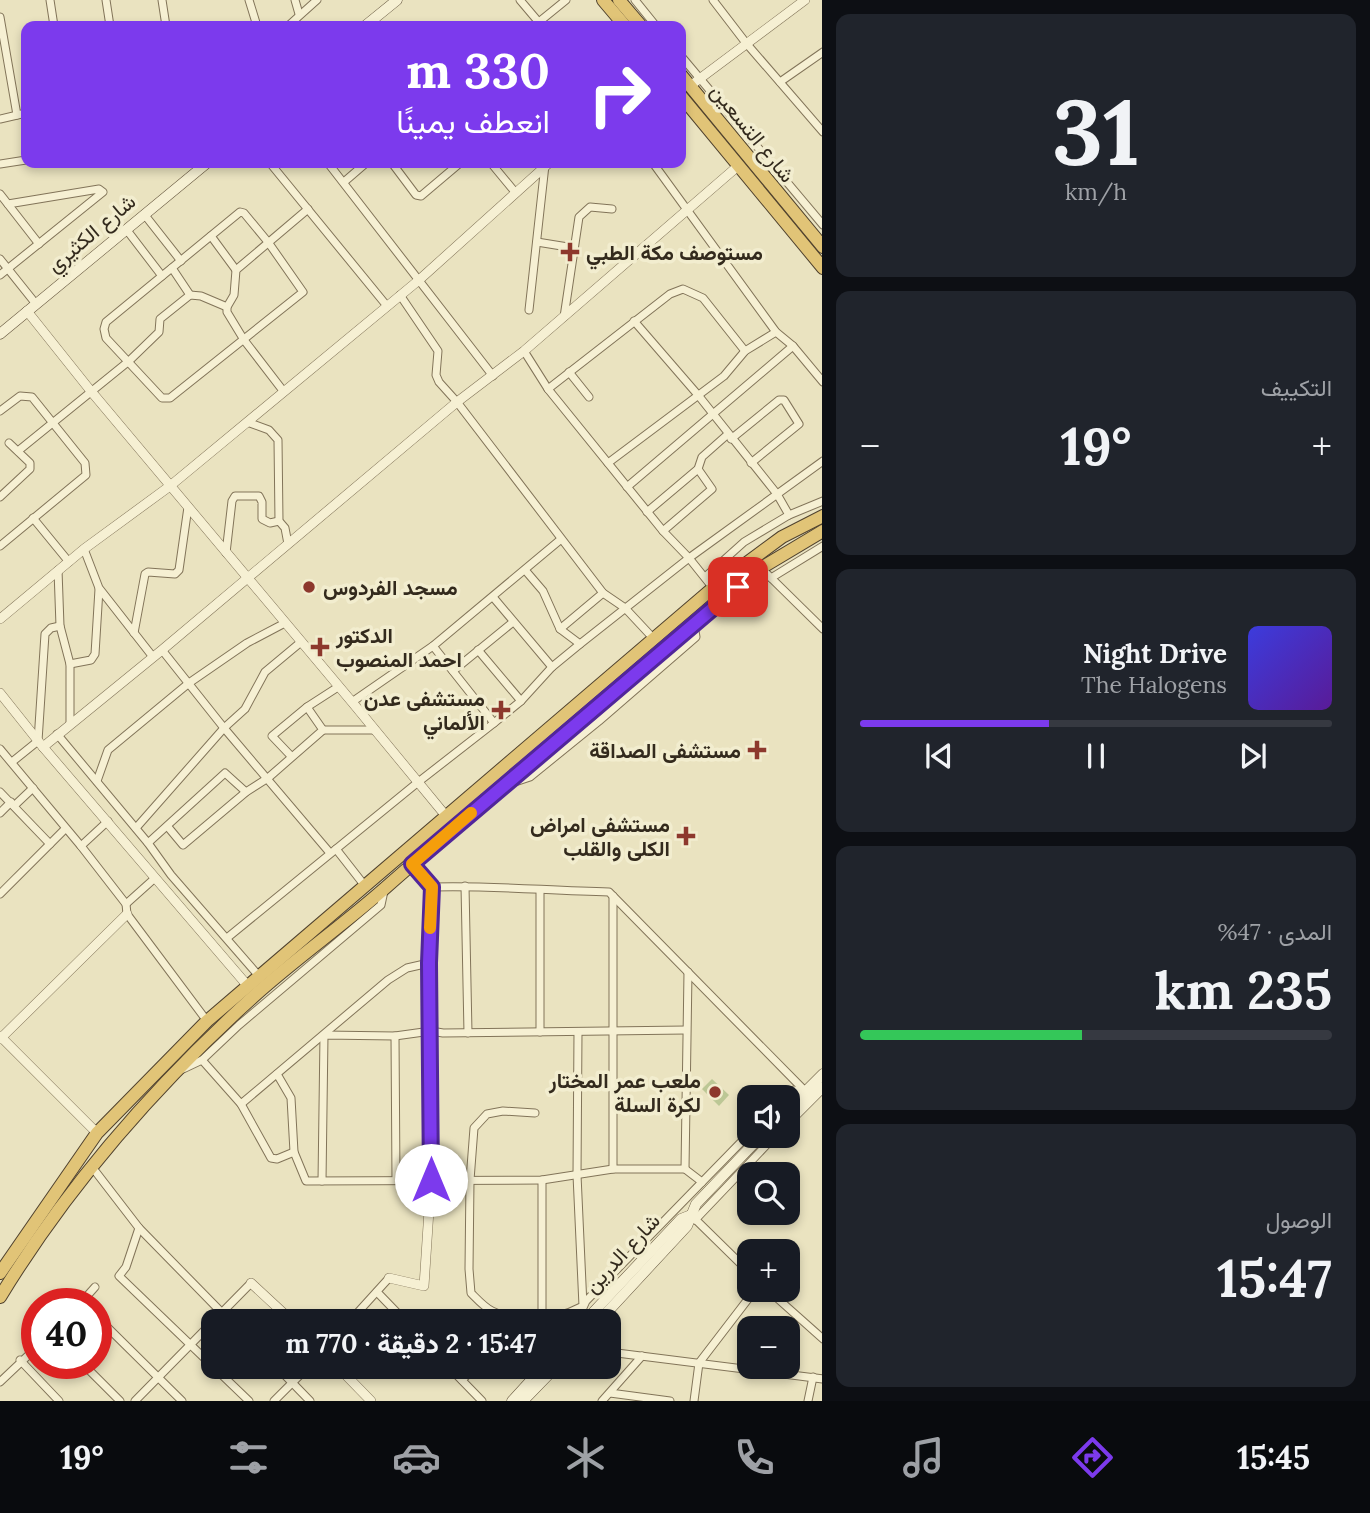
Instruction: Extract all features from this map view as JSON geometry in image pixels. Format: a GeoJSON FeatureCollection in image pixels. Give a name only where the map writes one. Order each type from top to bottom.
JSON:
{"type":"FeatureCollection","features":[{"type":"Feature","properties":{"kind":"highway"},"geometry":{"type":"LineString","coordinates":[[603,0],[621,21]]}},
{"type":"Feature","properties":{"kind":"highway"},"geometry":{"type":"LineString","coordinates":[[629,2],[638,21]]}},
{"type":"Feature","properties":{"kind":"highway","name":"شارع التسعين"},"geometry":{"type":"LineString","coordinates":[[688,89],[738,166],[822,268]]}},
{"type":"Feature","properties":{"kind":"highway","name":"شارع التسعين"},"geometry":{"type":"LineString","coordinates":[[688,89],[822,247]]}},
{"type":"Feature","properties":{"kind":"highway"},"geometry":{"type":"LineString","coordinates":[[0,1297],[25,1255],[92,1167],[170,1076],[200,1037],[206,1021],[653,638],[709,583],[782,537],[822,516]]}},
{"type":"Feature","properties":{"kind":"highway"},"geometry":{"type":"LineString","coordinates":[[0,1273],[97,1133],[128,1099],[200,1037],[256,995],[384,889],[761,568],[822,531]]}},
{"type":"Feature","properties":{"kind":"main road"},"geometry":{"type":"LineString","coordinates":[[373,21],[397,0]]}},
{"type":"Feature","properties":{"kind":"main road","name":"شارع الكثيري"},"geometry":{"type":"LineString","coordinates":[[0,334],[201,168]]}},
{"type":"Feature","properties":{"kind":"main road"},"geometry":{"type":"LineString","coordinates":[[800,1106],[822,1074]]}},
{"type":"Feature","properties":{"kind":"main road"},"geometry":{"type":"LineString","coordinates":[[800,1100],[822,1087]]}},
{"type":"Feature","properties":{"kind":"main road","name":"شارع الدرين"},"geometry":{"type":"LineString","coordinates":[[610,1309],[687,1226],[693,1218],[696,1204],[750,1148]]}},
{"type":"Feature","properties":{"kind":"main road","name":"شارع الدرين"},"geometry":{"type":"LineString","coordinates":[[595,1309],[681,1219],[693,1218]]}},
{"type":"Feature","properties":{"kind":"main road"},"geometry":{"type":"LineString","coordinates":[[512,1401],[532,1379]]}},
{"type":"Feature","properties":{"kind":"main road"},"geometry":{"type":"LineString","coordinates":[[523,1401],[544,1379]]}},
{"type":"Feature","properties":{"kind":"street"},"geometry":{"type":"LineString","coordinates":[[50,0],[53,21]]}},
{"type":"Feature","properties":{"kind":"street"},"geometry":{"type":"LineString","coordinates":[[106,0],[109,21]]}},
{"type":"Feature","properties":{"kind":"street"},"geometry":{"type":"LineString","coordinates":[[162,0],[165,21]]}},
{"type":"Feature","properties":{"kind":"street"},"geometry":{"type":"LineString","coordinates":[[249,0],[255,21]]}},
{"type":"Feature","properties":{"kind":"street"},"geometry":{"type":"LineString","coordinates":[[295,0],[299,14]]}},
{"type":"Feature","properties":{"kind":"street"},"geometry":{"type":"LineString","coordinates":[[293,21],[317,0]]}},
{"type":"Feature","properties":{"kind":"street"},"geometry":{"type":"LineString","coordinates":[[520,0],[535,21]]}},
{"type":"Feature","properties":{"kind":"street"},"geometry":{"type":"LineString","coordinates":[[542,21],[566,0]]}},
{"type":"Feature","properties":{"kind":"street"},"geometry":{"type":"LineString","coordinates":[[713,0],[822,132]]}},
{"type":"Feature","properties":{"kind":"street"},"geometry":{"type":"LineString","coordinates":[[805,0],[688,89],[822,225]]}},
{"type":"Feature","properties":{"kind":"street"},"geometry":{"type":"LineString","coordinates":[[629,2],[650,21]]}},
{"type":"Feature","properties":{"kind":"street"},"geometry":{"type":"LineString","coordinates":[[0,17],[17,115]]}},
{"type":"Feature","properties":{"kind":"street"},"geometry":{"type":"LineString","coordinates":[[780,82],[822,52]]}},
{"type":"Feature","properties":{"kind":"street"},"geometry":{"type":"LineString","coordinates":[[0,119],[21,114]]}},
{"type":"Feature","properties":{"kind":"street"},"geometry":{"type":"LineString","coordinates":[[0,164],[21,161]]}},
{"type":"Feature","properties":{"kind":"street"},"geometry":{"type":"LineString","coordinates":[[12,762],[57,734],[162,650],[457,401],[524,351],[738,166]]}},
{"type":"Feature","properties":{"kind":"street"},"geometry":{"type":"LineString","coordinates":[[274,168],[387,306]]}},
{"type":"Feature","properties":{"kind":"street"},"geometry":{"type":"LineString","coordinates":[[332,168],[493,376]]}},
{"type":"Feature","properties":{"kind":"street"},"geometry":{"type":"LineString","coordinates":[[344,182],[360,168]]}},
{"type":"Feature","properties":{"kind":"street"},"geometry":{"type":"LineString","coordinates":[[396,168],[416,195],[421,196],[454,168]]}},
{"type":"Feature","properties":{"kind":"street"},"geometry":{"type":"LineString","coordinates":[[495,168],[515,192]]}},
{"type":"Feature","properties":{"kind":"street"},"geometry":{"type":"LineString","coordinates":[[0,619],[84,549],[170,486],[419,281],[542,168]]}},
{"type":"Feature","properties":{"kind":"street"},"geometry":{"type":"LineString","coordinates":[[529,310],[546,168]]}},
{"type":"Feature","properties":{"kind":"street"},"geometry":{"type":"LineString","coordinates":[[657,168],[776,332],[793,346],[822,382]]}},
{"type":"Feature","properties":{"kind":"street"},"geometry":{"type":"LineString","coordinates":[[0,275],[102,195],[102,190],[8,204]]}},
{"type":"Feature","properties":{"kind":"street"},"geometry":{"type":"LineString","coordinates":[[0,194],[39,244]]}},
{"type":"Feature","properties":{"kind":"street"},"geometry":{"type":"LineString","coordinates":[[564,317],[579,217],[590,207],[612,209]]}},
{"type":"Feature","properties":{"kind":"street"},"geometry":{"type":"LineString","coordinates":[[284,392],[244,340],[227,312],[227,307],[234,295],[236,270],[308,209]]}},
{"type":"Feature","properties":{"kind":"street"},"geometry":{"type":"LineString","coordinates":[[242,212],[268,242],[303,292],[170,398],[162,398],[106,338],[106,322],[242,212]]}},
{"type":"Feature","properties":{"kind":"street"},"geometry":{"type":"LineString","coordinates":[[144,214],[181,261]]}},
{"type":"Feature","properties":{"kind":"street"},"geometry":{"type":"LineString","coordinates":[[126,229],[162,275]]}},
{"type":"Feature","properties":{"kind":"street"},"geometry":{"type":"LineString","coordinates":[[211,236],[236,270]]}},
{"type":"Feature","properties":{"kind":"street"},"geometry":{"type":"LineString","coordinates":[[537,242],[574,248]]}},
{"type":"Feature","properties":{"kind":"street"},"geometry":{"type":"LineString","coordinates":[[0,259],[90,390],[446,816]]}},
{"type":"Feature","properties":{"kind":"street"},"geometry":{"type":"LineString","coordinates":[[172,268],[190,295]]}},
{"type":"Feature","properties":{"kind":"street"},"geometry":{"type":"LineString","coordinates":[[548,389],[670,294],[683,289],[703,298],[745,351]]}},
{"type":"Feature","properties":{"kind":"street"},"geometry":{"type":"LineString","coordinates":[[18,451],[129,361],[159,331],[160,319],[190,295],[201,296],[227,307]]}},
{"type":"Feature","properties":{"kind":"street"},"geometry":{"type":"LineString","coordinates":[[400,295],[438,351],[436,376],[439,382],[457,401],[560,540],[603,593],[625,608],[653,638]]}},
{"type":"Feature","properties":{"kind":"street"},"geometry":{"type":"LineString","coordinates":[[634,321],[698,395],[776,494],[789,515]]}},
{"type":"Feature","properties":{"kind":"street"},"geometry":{"type":"LineString","coordinates":[[608,463],[724,376],[745,351],[776,332]]}},
{"type":"Feature","properties":{"kind":"street"},"geometry":{"type":"LineString","coordinates":[[627,487],[793,346]]}},
{"type":"Feature","properties":{"kind":"street"},"geometry":{"type":"LineString","coordinates":[[524,351],[548,389],[663,531],[709,583],[744,542],[789,515],[822,501]]}},
{"type":"Feature","properties":{"kind":"street"},"geometry":{"type":"LineString","coordinates":[[569,372],[589,397]]}},
{"type":"Feature","properties":{"kind":"street"},"geometry":{"type":"LineString","coordinates":[[0,411],[20,396],[32,397],[85,463],[86,475],[0,546]]}},
{"type":"Feature","properties":{"kind":"street"},"geometry":{"type":"LineString","coordinates":[[648,512],[698,469],[702,457],[779,400],[784,400],[799,424],[751,463]]}},
{"type":"Feature","properties":{"kind":"street"},"geometry":{"type":"LineString","coordinates":[[247,422],[269,430],[278,440],[279,521],[285,528],[288,544]]}},
{"type":"Feature","properties":{"kind":"street"},"geometry":{"type":"LineString","coordinates":[[0,497],[30,469],[30,463],[9,443]]}},
{"type":"Feature","properties":{"kind":"street"},"geometry":{"type":"LineString","coordinates":[[227,938],[416,783],[494,723],[580,644],[689,558],[822,461]]}},
{"type":"Feature","properties":{"kind":"street"},"geometry":{"type":"LineString","coordinates":[[663,531],[712,489],[698,469]]}},
{"type":"Feature","properties":{"kind":"street"},"geometry":{"type":"LineString","coordinates":[[226,552],[232,501],[235,496],[259,496],[262,502],[262,519],[270,523],[279,521]]}},
{"type":"Feature","properties":{"kind":"street"},"geometry":{"type":"LineString","coordinates":[[134,633],[145,574],[175,574],[178,570],[188,507]]}},
{"type":"Feature","properties":{"kind":"street"},"geometry":{"type":"LineString","coordinates":[[33,518],[69,562]]}},
{"type":"Feature","properties":{"kind":"street"},"geometry":{"type":"LineString","coordinates":[[352,702],[433,646],[560,540]]}},
{"type":"Feature","properties":{"kind":"street"},"geometry":{"type":"LineString","coordinates":[[771,578],[822,546]]}},
{"type":"Feature","properties":{"kind":"street"},"geometry":{"type":"LineString","coordinates":[[84,549],[99,589],[153,657]]}},
{"type":"Feature","properties":{"kind":"street"},"geometry":{"type":"LineString","coordinates":[[761,568],[822,629]]}},
{"type":"Feature","properties":{"kind":"street"},"geometry":{"type":"LineString","coordinates":[[58,570],[60,626],[70,664],[70,723]]}},
{"type":"Feature","properties":{"kind":"street"},"geometry":{"type":"LineString","coordinates":[[525,570],[543,591],[560,629],[580,644]]}},
{"type":"Feature","properties":{"kind":"street"},"geometry":{"type":"LineString","coordinates":[[70,664],[91,660],[95,654],[99,589]]}},
{"type":"Feature","properties":{"kind":"street"},"geometry":{"type":"LineString","coordinates":[[560,629],[603,593]]}},
{"type":"Feature","properties":{"kind":"street"},"geometry":{"type":"LineString","coordinates":[[493,597],[552,667]]}},
{"type":"Feature","properties":{"kind":"street"},"geometry":{"type":"LineString","coordinates":[[453,671],[513,622]]}},
{"type":"Feature","properties":{"kind":"street"},"geometry":{"type":"LineString","coordinates":[[97,781],[108,750],[189,683],[247,643],[285,623]]}},
{"type":"Feature","properties":{"kind":"street"},"geometry":{"type":"LineString","coordinates":[[41,743],[45,635],[51,628],[60,626]]}},
{"type":"Feature","properties":{"kind":"street"},"geometry":{"type":"LineString","coordinates":[[136,828],[224,728],[245,709],[265,672],[301,642]]}},
{"type":"Feature","properties":{"kind":"street"},"geometry":{"type":"LineString","coordinates":[[433,646],[494,723]]}},
{"type":"Feature","properties":{"kind":"street"},"geometry":{"type":"LineString","coordinates":[[162,650],[224,728],[365,886]]}},
{"type":"Feature","properties":{"kind":"street"},"geometry":{"type":"LineString","coordinates":[[478,650],[520,701]]}},
{"type":"Feature","properties":{"kind":"street"},"geometry":{"type":"LineString","coordinates":[[291,756],[272,736],[307,707],[338,687]]}},
{"type":"Feature","properties":{"kind":"street"},"geometry":{"type":"LineString","coordinates":[[0,693],[247,985]]}},
{"type":"Feature","properties":{"kind":"street"},"geometry":{"type":"LineString","coordinates":[[307,707],[323,730]]}},
{"type":"Feature","properties":{"kind":"street"},"geometry":{"type":"LineString","coordinates":[[168,827],[183,845],[246,792],[268,778],[323,730],[374,730]]}},
{"type":"Feature","properties":{"kind":"street"},"geometry":{"type":"LineString","coordinates":[[57,734],[171,874],[258,975]]}},
{"type":"Feature","properties":{"kind":"street"},"geometry":{"type":"LineString","coordinates":[[1,752],[81,846],[206,1021]]}},
{"type":"Feature","properties":{"kind":"street"},"geometry":{"type":"LineString","coordinates":[[148,843],[225,773],[246,792]]}},
{"type":"Feature","properties":{"kind":"street"},"geometry":{"type":"LineString","coordinates":[[0,813],[33,788]]}},
{"type":"Feature","properties":{"kind":"street"},"geometry":{"type":"LineString","coordinates":[[0,792],[50,844]]}},
{"type":"Feature","properties":{"kind":"street"},"geometry":{"type":"LineString","coordinates":[[81,846],[108,821]]}},
{"type":"Feature","properties":{"kind":"street"},"geometry":{"type":"LineString","coordinates":[[0,894],[65,828]]}},
{"type":"Feature","properties":{"kind":"street"},"geometry":{"type":"LineString","coordinates":[[361,1309],[389,1278],[424,1286],[431,1180],[429,963],[432,887],[412,864]]}},
{"type":"Feature","properties":{"kind":"street"},"geometry":{"type":"LineString","coordinates":[[97,1133],[1,1037],[155,878]]}},
{"type":"Feature","properties":{"kind":"street"},"geometry":{"type":"LineString","coordinates":[[465,886],[468,1033]]}},
{"type":"Feature","properties":{"kind":"street"},"geometry":{"type":"LineString","coordinates":[[432,887],[609,892],[809,1094]]}},
{"type":"Feature","properties":{"kind":"street"},"geometry":{"type":"LineString","coordinates":[[170,1076],[202,1060],[249,1016],[380,905],[384,889]]}},
{"type":"Feature","properties":{"kind":"street"},"geometry":{"type":"LineString","coordinates":[[540,891],[540,1032]]}},
{"type":"Feature","properties":{"kind":"street"},"geometry":{"type":"LineString","coordinates":[[612,1169],[613,896]]}},
{"type":"Feature","properties":{"kind":"street"},"geometry":{"type":"LineString","coordinates":[[241,1104],[388,980],[407,968],[429,963]]}},
{"type":"Feature","properties":{"kind":"street"},"geometry":{"type":"LineString","coordinates":[[685,1169],[688,972]]}},
{"type":"Feature","properties":{"kind":"street"},"geometry":{"type":"LineString","coordinates":[[324,1035],[396,1036],[431,1031],[468,1033],[686,1030]]}},
{"type":"Feature","properties":{"kind":"street"},"geometry":{"type":"LineString","coordinates":[[579,1031],[577,1175],[583,1306]]}},
{"type":"Feature","properties":{"kind":"street"},"geometry":{"type":"LineString","coordinates":[[322,1181],[324,1035]]}},
{"type":"Feature","properties":{"kind":"street"},"geometry":{"type":"LineString","coordinates":[[396,1036],[396,1180]]}},
{"type":"Feature","properties":{"kind":"street"},"geometry":{"type":"LineString","coordinates":[[202,1060],[241,1104],[271,1158],[277,1160],[294,1152]]}},
{"type":"Feature","properties":{"kind":"street"},"geometry":{"type":"LineString","coordinates":[[277,1074],[291,1098],[294,1152],[306,1181],[542,1180],[612,1169],[685,1169],[702,1182]]}},
{"type":"Feature","properties":{"kind":"street"},"geometry":{"type":"LineString","coordinates":[[800,1092],[809,1094]]}},
{"type":"Feature","properties":{"kind":"street"},"geometry":{"type":"LineString","coordinates":[[490,1309],[471,1293],[470,1180],[474,1128],[487,1114],[503,1111],[535,1113]]}},
{"type":"Feature","properties":{"kind":"street"},"geometry":{"type":"LineString","coordinates":[[576,1309],[583,1306],[737,1146]]}},
{"type":"Feature","properties":{"kind":"street"},"geometry":{"type":"LineString","coordinates":[[737,1260],[693,1218],[763,1148]]}},
{"type":"Feature","properties":{"kind":"street"},"geometry":{"type":"LineString","coordinates":[[92,1167],[139,1228],[218,1309]]}},
{"type":"Feature","properties":{"kind":"street"},"geometry":{"type":"LineString","coordinates":[[542,1180],[542,1309]]}},
{"type":"Feature","properties":{"kind":"street"},"geometry":{"type":"LineString","coordinates":[[139,1228],[126,1267],[118,1276],[249,1401]]}},
{"type":"Feature","properties":{"kind":"street"},"geometry":{"type":"LineString","coordinates":[[226,1309],[251,1283],[279,1309]]}},
{"type":"Feature","properties":{"kind":"street"},"geometry":{"type":"LineString","coordinates":[[377,1292],[393,1309]]}},
{"type":"Feature","properties":{"kind":"street"},"geometry":{"type":"LineString","coordinates":[[694,1401],[699,1363],[746,1302]]}},
{"type":"Feature","properties":{"kind":"street"},"geometry":{"type":"LineString","coordinates":[[781,1302],[822,1339]]}},
{"type":"Feature","properties":{"kind":"street"},"geometry":{"type":"LineString","coordinates":[[112,1332],[182,1401]]}},
{"type":"Feature","properties":{"kind":"street"},"geometry":{"type":"LineString","coordinates":[[135,1401],[201,1333]]}},
{"type":"Feature","properties":{"kind":"street"},"geometry":{"type":"LineString","coordinates":[[621,1353],[822,1378]]}},
{"type":"Feature","properties":{"kind":"street"},"geometry":{"type":"LineString","coordinates":[[602,1401],[642,1356]]}},
{"type":"Feature","properties":{"kind":"street"},"geometry":{"type":"LineString","coordinates":[[0,1382],[20,1360],[59,1401]]}},
{"type":"Feature","properties":{"kind":"street"},"geometry":{"type":"LineString","coordinates":[[808,1401],[813,1377]]}},
{"type":"Feature","properties":{"kind":"street"},"geometry":{"type":"LineString","coordinates":[[98,1379],[120,1401]]}},
{"type":"Feature","properties":{"kind":"street"},"geometry":{"type":"LineString","coordinates":[[289,1379],[310,1401]]}},
{"type":"Feature","properties":{"kind":"street"},"geometry":{"type":"LineString","coordinates":[[274,1401],[295,1379]]}},
{"type":"Feature","properties":{"kind":"street"},"geometry":{"type":"LineString","coordinates":[[349,1379],[370,1401]]}},
{"type":"Feature","properties":{"kind":"street"},"geometry":{"type":"LineString","coordinates":[[462,1380],[482,1401]]}},
{"type":"Feature","properties":{"kind":"street"},"geometry":{"type":"LineString","coordinates":[[610,1393],[670,1401]]}},
{"type":"Feature","properties":{"kind":"green space","name":"ملعب عمر المختار لكرة السلة"},"geometry":{"type":"Polygon","coordinates":[[[712,1079],[729,1095],[719,1106],[702,1089],[712,1079]]]}},
{"type":"Feature","properties":{"kind":"slow traffic"},"geometry":{"type":"LineString","coordinates":[[430,928],[432,887],[412,864],[471,813]]}},
{"type":"Feature","properties":{"kind":"place","name":"مستوصف مكة الطبي"},"geometry":{"type":"Point","coordinates":[570,252]}},
{"type":"Feature","properties":{"kind":"place","name":"مسجد الفردوس"},"geometry":{"type":"Point","coordinates":[309,587]}},
{"type":"Feature","properties":{"kind":"place","name":"الدكتور احمد المنصوب"},"geometry":{"type":"Point","coordinates":[320,647]}},
{"type":"Feature","properties":{"kind":"place","name":"مستشفى عدن الألماني"},"geometry":{"type":"Point","coordinates":[501,710]}},
{"type":"Feature","properties":{"kind":"place","name":"مستشفى الصداقة"},"geometry":{"type":"Point","coordinates":[757,750]}},
{"type":"Feature","properties":{"kind":"place","name":"مستشفى امراض الكلى والقلب"},"geometry":{"type":"Point","coordinates":[686,836]}},
{"type":"Feature","properties":{"kind":"place","name":"ملعب عمر المختار لكرة السلة"},"geometry":{"type":"Point","coordinates":[715,1092]}},
{"type":"Feature","properties":{"kind":"route"},"geometry":{"type":"LineString","coordinates":[[431,1180],[429,963],[432,887],[412,864],[738,587]]}}]}
